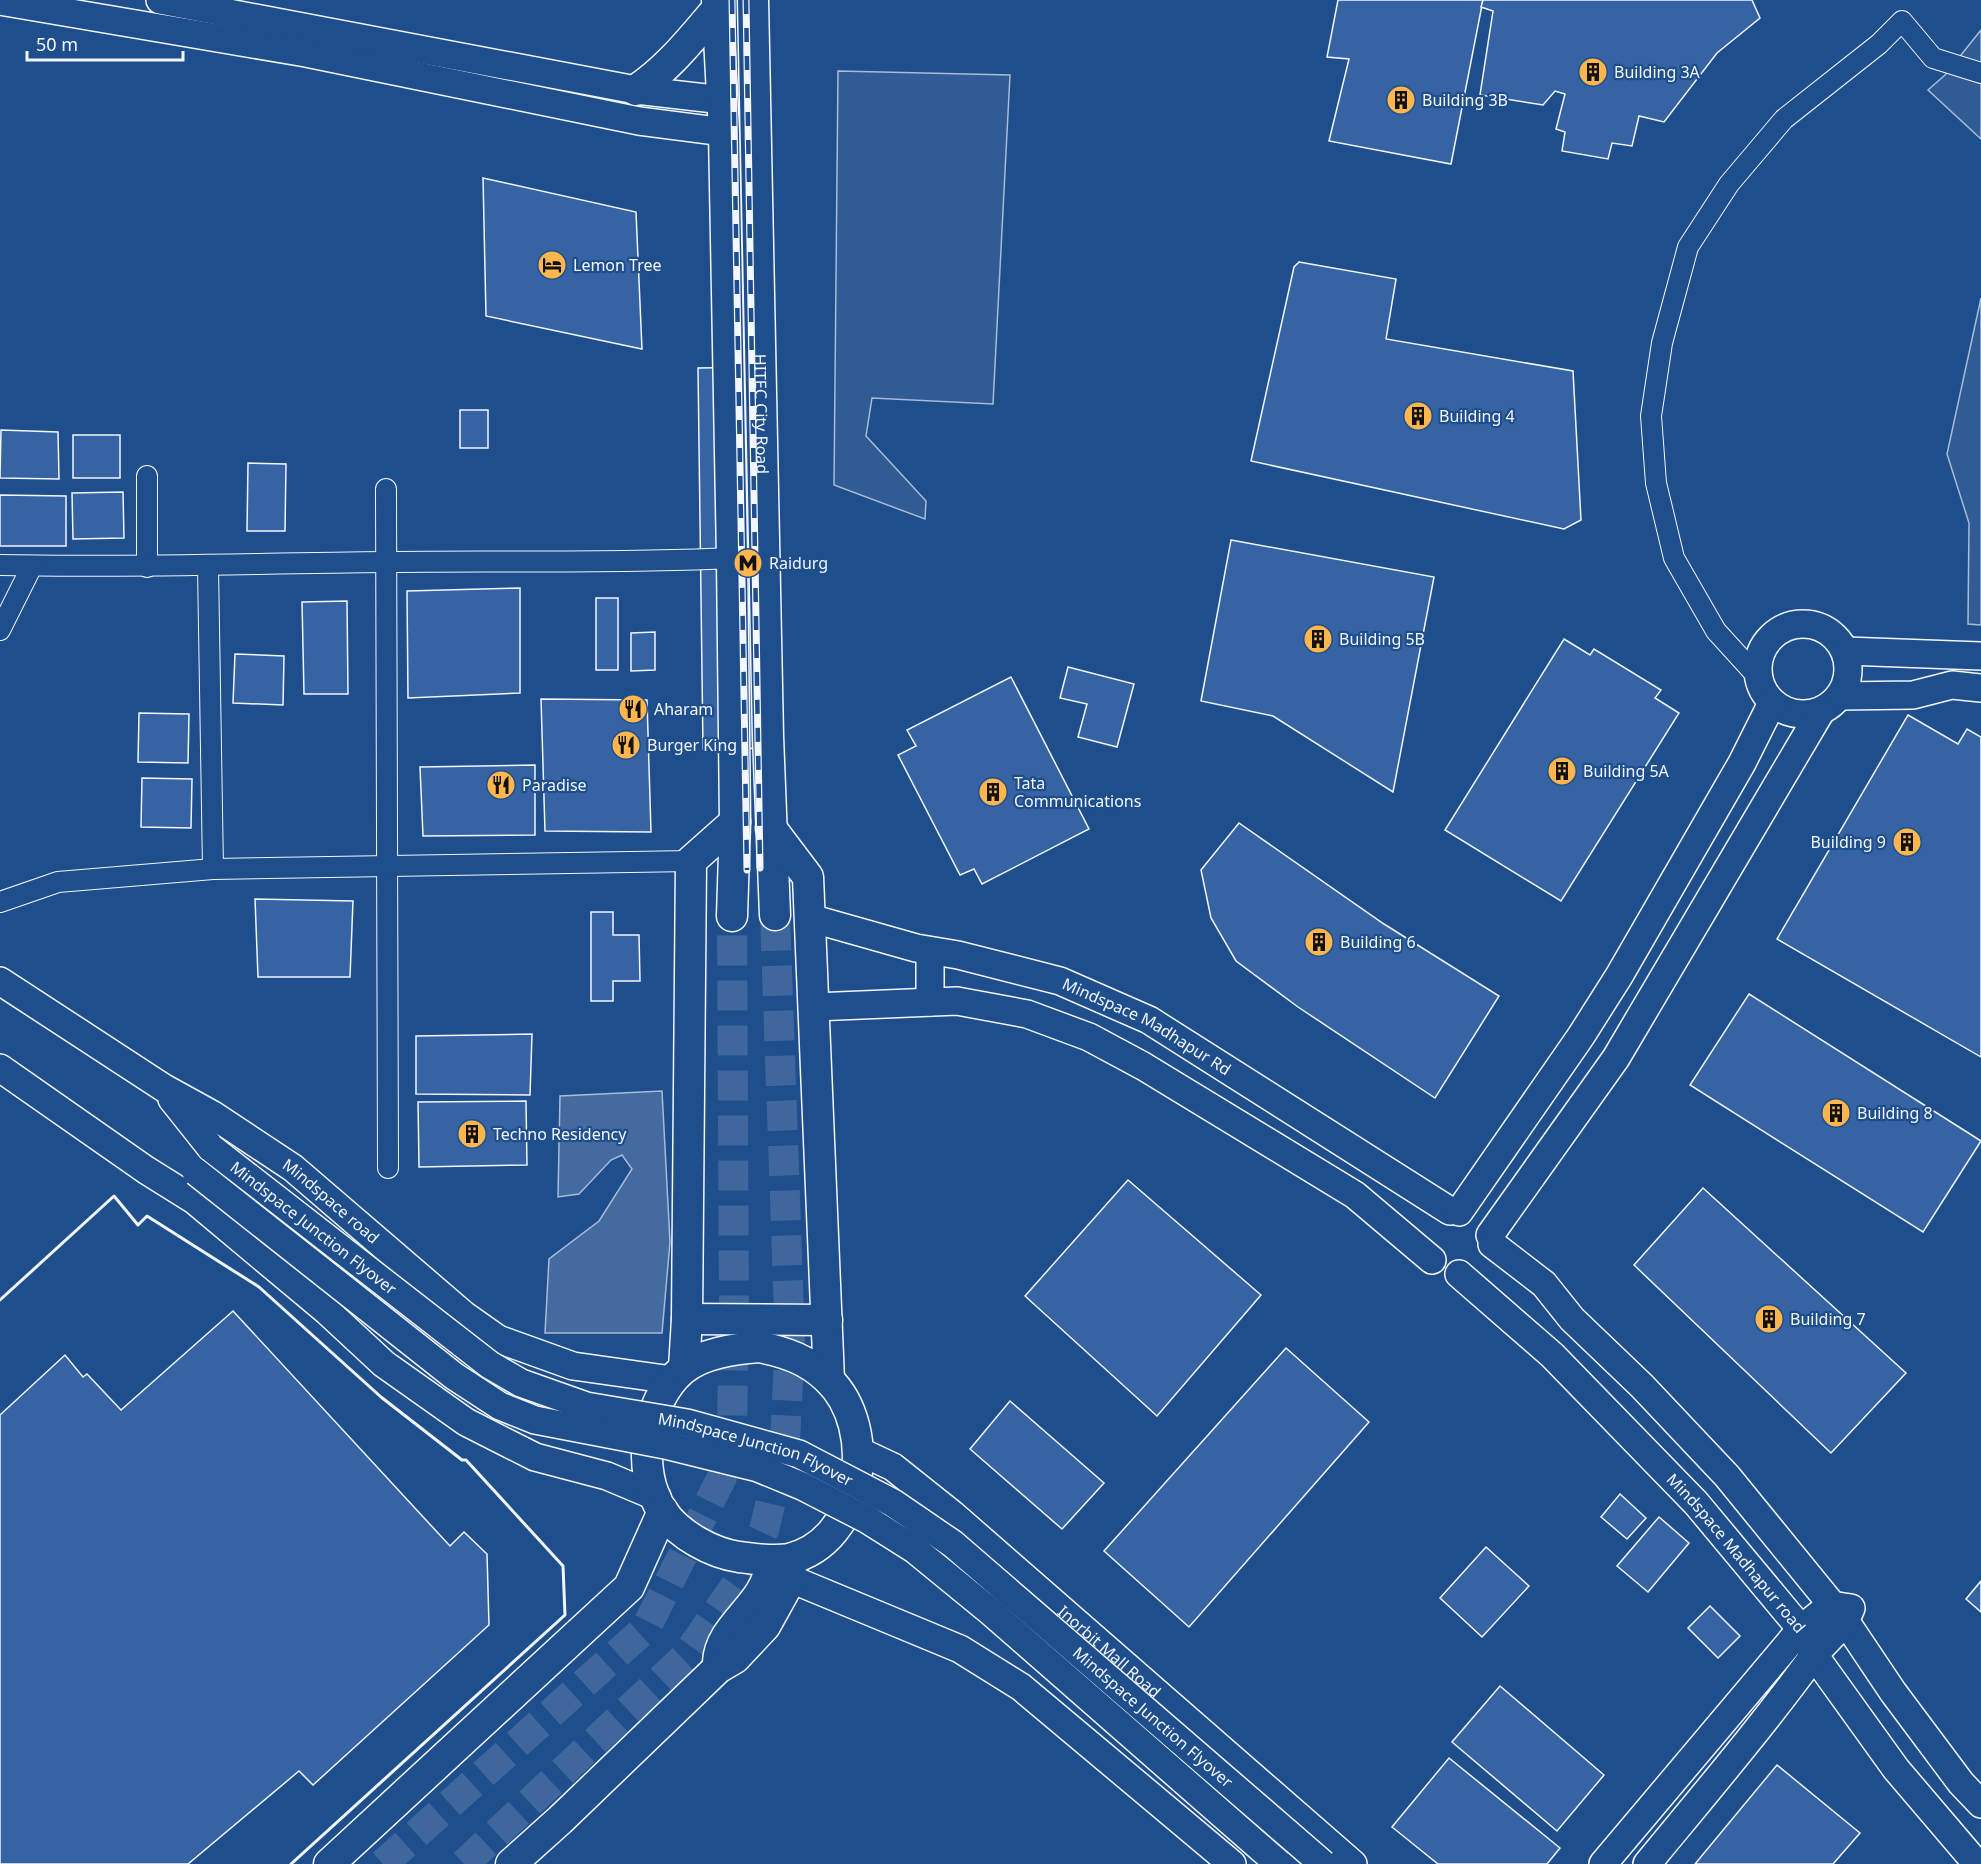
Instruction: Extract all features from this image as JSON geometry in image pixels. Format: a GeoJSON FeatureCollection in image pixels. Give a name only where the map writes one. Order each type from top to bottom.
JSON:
{"type":"FeatureCollection","features":[{"type":"Feature","properties":{"kind":"main road"},"geometry":{"type":"LineString","coordinates":[[160,0],[636,90],[723,100]]}},
{"type":"Feature","properties":{"kind":"main road","name":"HITEC City Road"},"geometry":{"type":"LineString","coordinates":[[753,0],[771,828],[775,915]]}},
{"type":"Feature","properties":{"kind":"main road"},"geometry":{"type":"LineString","coordinates":[[0,1],[306,53],[639,121],[724,132]]}},
{"type":"Feature","properties":{"kind":"main road"},"geometry":{"type":"LineString","coordinates":[[636,90],[670,63],[717,4]]}},
{"type":"Feature","properties":{"kind":"main road","name":"HITEC City Road"},"geometry":{"type":"LineString","coordinates":[[717,4],[724,132],[732,558],[735,822],[732,916]]}},
{"type":"Feature","properties":{"kind":"main road"},"geometry":{"type":"LineString","coordinates":[[1491,1239],[1603,1077],[1831,703],[1849,674],[1846,651],[1836,636],[1820,626],[1801,623],[1783,627],[1768,639],[1758,657],[1757,676],[1762,691],[1772,703],[1796,714],[1831,703],[1913,695],[1952,685],[1981,688]]}},
{"type":"Feature","properties":{"kind":"main road"},"geometry":{"type":"LineString","coordinates":[[1846,651],[1981,656]]}},
{"type":"Feature","properties":{"kind":"main road"},"geometry":{"type":"LineString","coordinates":[[1454,1211],[1581,1036],[1619,976],[1742,763],[1772,703]]}},
{"type":"Feature","properties":{"kind":"main road"},"geometry":{"type":"LineString","coordinates":[[678,1374],[687,1319],[691,861],[735,822]]}},
{"type":"Feature","properties":{"kind":"main road"},"geometry":{"type":"LineString","coordinates":[[771,828],[808,877],[829,1380]]}},
{"type":"Feature","properties":{"kind":"main road","name":"Mindspace Madhapur Rd"},"geometry":{"type":"LineString","coordinates":[[810,918],[930,951],[1060,981],[1149,1020],[1454,1211]]}},
{"type":"Feature","properties":{"kind":"main road"},"geometry":{"type":"LineString","coordinates":[[930,951],[930,1002]]}},
{"type":"Feature","properties":{"kind":"main road"},"geometry":{"type":"LineString","coordinates":[[1016,1012],[1019,970]]}},
{"type":"Feature","properties":{"kind":"main road","name":"Mindspace road"},"geometry":{"type":"LineString","coordinates":[[0,981],[164,1089],[213,1115],[293,1168],[464,1315],[498,1339],[573,1366],[678,1374]]}},
{"type":"Feature","properties":{"kind":"main road"},"geometry":{"type":"LineString","coordinates":[[814,1007],[957,1001],[1016,1012],[1089,1038],[1143,1066],[1355,1195],[1444,1271],[1459,1274],[1471,1272],[1482,1266],[1489,1256],[1491,1239],[1487,1224],[1470,1212],[1454,1211],[1437,1219],[1429,1231],[1427,1246],[1432,1260]]}},
{"type":"Feature","properties":{"kind":"main road"},"geometry":{"type":"LineString","coordinates":[[0,1068],[130,1160],[194,1200],[328,1312],[384,1364],[466,1422],[535,1457],[607,1476],[660,1504],[699,1543],[729,1556],[784,1566],[970,1655],[1020,1687],[1232,1864]]}},
{"type":"Feature","properties":{"kind":"main road","name":"Mindspace Junction Flyover"},"geometry":{"type":"LineString","coordinates":[[164,1089],[211,1148],[490,1365],[521,1383],[586,1406],[687,1423],[799,1454],[893,1503],[953,1544],[1323,1864]]}},
{"type":"Feature","properties":{"kind":"main road","name":"Mindspace Junction Flyover"},"geometry":{"type":"LineString","coordinates":[[130,1160],[196,1172],[454,1376],[500,1406],[535,1420],[665,1445],[758,1468],[802,1486],[868,1520],[914,1549],[991,1612],[1279,1864]]}},
{"type":"Feature","properties":{"kind":"main road"},"geometry":{"type":"LineString","coordinates":[[1491,1239],[1544,1284],[1572,1319],[1642,1386],[1719,1468],[1839,1614],[1930,1742],[1981,1804]]}},
{"type":"Feature","properties":{"kind":"main road","name":"Mindspace Madhapur road"},"geometry":{"type":"LineString","coordinates":[[1459,1274],[1552,1355],[1696,1503],[1801,1629],[1814,1655],[1896,1769],[1977,1864]]}},
{"type":"Feature","properties":{"kind":"main road"},"geometry":{"type":"LineString","coordinates":[[687,1319],[827,1320]]}},
{"type":"Feature","properties":{"kind":"main road"},"geometry":{"type":"LineString","coordinates":[[329,1864],[629,1587],[660,1504],[648,1470],[647,1442],[661,1395],[678,1374],[733,1349],[759,1347],[785,1352],[809,1363],[829,1380],[848,1409],[855,1425],[859,1451],[858,1472],[851,1501],[834,1530],[817,1545],[784,1566],[765,1586],[719,1648],[718,1668],[569,1812],[511,1864]]}},
{"type":"Feature","properties":{"kind":"main road","name":"Inorbit Mall Road"},"geometry":{"type":"LineString","coordinates":[[859,1451],[893,1467],[952,1514],[1353,1864]]}},
{"type":"Feature","properties":{"kind":"main road"},"geometry":{"type":"LineString","coordinates":[[1603,1864],[1801,1629],[1839,1614]]}},
{"type":"Feature","properties":{"kind":"main road"},"geometry":{"type":"LineString","coordinates":[[1647,1864],[1780,1703],[1814,1655],[1839,1614]]}},
{"type":"Feature","properties":{"kind":"main road"},"geometry":{"type":"LineString","coordinates":[[1175,1817],[1233,1758]]}},
{"type":"Feature","properties":{"kind":"street"},"geometry":{"type":"LineString","coordinates":[[1757,676],[1716,631],[1674,558],[1656,483],[1651,416],[1662,343],[1689,247],[1730,184],[1784,119],[1879,44],[1902,21],[1933,58],[1981,74]]}},
{"type":"Feature","properties":{"kind":"street"},"geometry":{"type":"LineString","coordinates":[[147,476],[147,567]]}},
{"type":"Feature","properties":{"kind":"street"},"geometry":{"type":"LineString","coordinates":[[387,489],[388,1168]]}},
{"type":"Feature","properties":{"kind":"street"},"geometry":{"type":"LineString","coordinates":[[0,566],[208,567],[386,562],[675,561],[732,558]]}},
{"type":"Feature","properties":{"kind":"street"},"geometry":{"type":"LineString","coordinates":[[0,630],[32,566]]}},
{"type":"Feature","properties":{"kind":"street"},"geometry":{"type":"LineString","coordinates":[[208,567],[213,869]]}},
{"type":"Feature","properties":{"kind":"street"},"geometry":{"type":"LineString","coordinates":[[0,902],[58,882],[213,869],[691,861]]}},
{"type":"Feature","properties":{"kind":"shaded area"},"geometry":{"type":"Polygon","coordinates":[[[1981,30],[1981,139],[1928,90],[1945,75],[1981,30]]]}},
{"type":"Feature","properties":{"kind":"shaded area"},"geometry":{"type":"Polygon","coordinates":[[[838,71],[1010,75],[993,404],[872,398],[866,436],[926,501],[925,519],[834,485],[838,71]]]}},
{"type":"Feature","properties":{"kind":"shaded area"},"geometry":{"type":"Polygon","coordinates":[[[1981,298],[1981,625],[1968,624],[1969,523],[1947,454],[1981,298]]]}},
{"type":"Feature","properties":{"kind":"shaded area"},"geometry":{"type":"Polygon","coordinates":[[[662,1091],[670,1242],[662,1333],[545,1333],[549,1259],[599,1221],[632,1169],[622,1155],[611,1160],[579,1194],[558,1197],[560,1096],[662,1091]]]}},
{"type":"Feature","properties":{"kind":"building","name":"Building 3B"},"geometry":{"type":"Polygon","coordinates":[[[1338,0],[1483,0],[1451,164],[1329,141],[1349,59],[1327,57],[1338,0]]]}},
{"type":"Feature","properties":{"kind":"building","name":"Building 3A"},"geometry":{"type":"Polygon","coordinates":[[[1483,0],[1752,0],[1760,18],[1717,53],[1664,122],[1639,116],[1632,146],[1612,143],[1608,159],[1562,151],[1565,132],[1556,129],[1565,94],[1555,91],[1543,105],[1480,95],[1493,11],[1481,7],[1483,0]]]}},
{"type":"Feature","properties":{"kind":"building"},"geometry":{"type":"Polygon","coordinates":[[[483,178],[636,212],[642,349],[486,316],[483,178]]]}},
{"type":"Feature","properties":{"kind":"building","name":"Building 4"},"geometry":{"type":"Polygon","coordinates":[[[1299,262],[1396,279],[1386,339],[1573,371],[1581,520],[1564,529],[1251,461],[1294,267],[1299,262]]]}},
{"type":"Feature","properties":{"kind":"building"},"geometry":{"type":"Polygon","coordinates":[[[771,367],[775,748],[703,749],[698,368],[771,367]]]}},
{"type":"Feature","properties":{"kind":"building"},"geometry":{"type":"Polygon","coordinates":[[[460,410],[488,410],[488,448],[460,448],[460,410]]]}},
{"type":"Feature","properties":{"kind":"building"},"geometry":{"type":"Polygon","coordinates":[[[1,430],[58,432],[59,479],[0,478],[1,430]]]}},
{"type":"Feature","properties":{"kind":"building"},"geometry":{"type":"Polygon","coordinates":[[[73,435],[120,435],[120,478],[73,478],[73,435]]]}},
{"type":"Feature","properties":{"kind":"building"},"geometry":{"type":"Polygon","coordinates":[[[248,463],[286,464],[285,531],[247,531],[248,463]]]}},
{"type":"Feature","properties":{"kind":"building"},"geometry":{"type":"Polygon","coordinates":[[[123,492],[124,538],[73,539],[72,493],[123,492]]]}},
{"type":"Feature","properties":{"kind":"building"},"geometry":{"type":"Polygon","coordinates":[[[0,495],[66,496],[66,546],[0,546],[0,495]]]}},
{"type":"Feature","properties":{"kind":"building","name":"Building 5B"},"geometry":{"type":"Polygon","coordinates":[[[1231,540],[1434,577],[1393,792],[1273,716],[1201,701],[1231,540]]]}},
{"type":"Feature","properties":{"kind":"building"},"geometry":{"type":"Polygon","coordinates":[[[520,588],[520,693],[408,698],[407,591],[520,588]]]}},
{"type":"Feature","properties":{"kind":"building"},"geometry":{"type":"Polygon","coordinates":[[[596,598],[618,598],[618,670],[596,670],[596,598]]]}},
{"type":"Feature","properties":{"kind":"building"},"geometry":{"type":"Polygon","coordinates":[[[347,601],[348,694],[304,694],[302,602],[347,601]]]}},
{"type":"Feature","properties":{"kind":"building"},"geometry":{"type":"Polygon","coordinates":[[[655,632],[655,670],[631,671],[631,633],[655,632]]]}},
{"type":"Feature","properties":{"kind":"building","name":"Building 5A"},"geometry":{"type":"Polygon","coordinates":[[[1564,639],[1590,655],[1594,649],[1661,690],[1655,698],[1679,713],[1561,901],[1445,830],[1564,639]]]}},
{"type":"Feature","properties":{"kind":"building"},"geometry":{"type":"Polygon","coordinates":[[[235,654],[284,656],[283,705],[233,703],[235,654]]]}},
{"type":"Feature","properties":{"kind":"building"},"geometry":{"type":"Polygon","coordinates":[[[1068,667],[1134,684],[1117,747],[1078,737],[1087,704],[1060,698],[1068,667]]]}},
{"type":"Feature","properties":{"kind":"building","name":"Tata Communications"},"geometry":{"type":"Polygon","coordinates":[[[1011,677],[1089,829],[982,884],[974,869],[960,875],[898,755],[916,746],[907,730],[1011,677]]]}},
{"type":"Feature","properties":{"kind":"building"},"geometry":{"type":"Polygon","coordinates":[[[541,699],[647,700],[651,832],[545,831],[541,699]]]}},
{"type":"Feature","properties":{"kind":"building"},"geometry":{"type":"Polygon","coordinates":[[[139,713],[189,714],[188,763],[138,762],[139,713]]]}},
{"type":"Feature","properties":{"kind":"building","name":"Building 9"},"geometry":{"type":"Polygon","coordinates":[[[1908,715],[1958,744],[1967,729],[1981,737],[1981,1057],[1777,939],[1908,715]]]}},
{"type":"Feature","properties":{"kind":"building"},"geometry":{"type":"Polygon","coordinates":[[[535,765],[535,835],[423,836],[420,767],[535,765]]]}},
{"type":"Feature","properties":{"kind":"building"},"geometry":{"type":"Polygon","coordinates":[[[142,778],[192,779],[191,828],[141,827],[142,778]]]}},
{"type":"Feature","properties":{"kind":"building","name":"Building 6"},"geometry":{"type":"Polygon","coordinates":[[[1239,823],[1384,924],[1499,996],[1435,1098],[1298,1007],[1236,961],[1211,918],[1201,870],[1239,823]]]}},
{"type":"Feature","properties":{"kind":"building"},"geometry":{"type":"Polygon","coordinates":[[[255,899],[353,901],[350,977],[258,977],[255,899]]]}},
{"type":"Feature","properties":{"kind":"building"},"geometry":{"type":"Polygon","coordinates":[[[591,912],[613,912],[613,935],[639,935],[640,981],[613,981],[613,1001],[591,1001],[591,912]]]}},
{"type":"Feature","properties":{"kind":"building","name":"Building 8"},"geometry":{"type":"Polygon","coordinates":[[[1749,994],[1981,1141],[1923,1232],[1690,1085],[1749,994]]]}},
{"type":"Feature","properties":{"kind":"building"},"geometry":{"type":"Polygon","coordinates":[[[532,1034],[530,1095],[416,1094],[416,1036],[532,1034]]]}},
{"type":"Feature","properties":{"kind":"building","name":"Techno Residency"},"geometry":{"type":"Polygon","coordinates":[[[526,1101],[527,1165],[419,1167],[418,1102],[526,1101]]]}},
{"type":"Feature","properties":{"kind":"building"},"geometry":{"type":"Polygon","coordinates":[[[1128,1180],[1261,1295],[1157,1416],[1025,1296],[1128,1180]]]}},
{"type":"Feature","properties":{"kind":"building","name":"Building 7"},"geometry":{"type":"Polygon","coordinates":[[[1703,1188],[1906,1373],[1831,1453],[1634,1265],[1703,1188]]]}},
{"type":"Feature","properties":{"kind":"building"},"geometry":{"type":"Polygon","coordinates":[[[233,1311],[450,1546],[464,1532],[487,1554],[489,1625],[313,1785],[299,1771],[188,1864],[0,1864],[0,1415],[65,1355],[83,1377],[87,1374],[121,1410],[233,1311]]]}},
{"type":"Feature","properties":{"kind":"building"},"geometry":{"type":"Polygon","coordinates":[[[1286,1348],[1369,1422],[1189,1627],[1104,1551],[1286,1348]]]}},
{"type":"Feature","properties":{"kind":"building"},"geometry":{"type":"Polygon","coordinates":[[[1010,1401],[1104,1483],[1062,1529],[970,1449],[1010,1401]]]}},
{"type":"Feature","properties":{"kind":"building"},"geometry":{"type":"Polygon","coordinates":[[[1620,1494],[1646,1518],[1627,1539],[1601,1517],[1620,1494]]]}},
{"type":"Feature","properties":{"kind":"building"},"geometry":{"type":"Polygon","coordinates":[[[1659,1517],[1689,1543],[1648,1592],[1617,1566],[1659,1517]]]}},
{"type":"Feature","properties":{"kind":"building"},"geometry":{"type":"Polygon","coordinates":[[[1486,1547],[1529,1586],[1482,1637],[1440,1598],[1486,1547]]]}},
{"type":"Feature","properties":{"kind":"building"},"geometry":{"type":"Polygon","coordinates":[[[1981,1581],[1981,1612],[1966,1599],[1981,1581]]]}},
{"type":"Feature","properties":{"kind":"building"},"geometry":{"type":"Polygon","coordinates":[[[1710,1606],[1740,1636],[1718,1658],[1688,1628],[1710,1606]]]}},
{"type":"Feature","properties":{"kind":"building"},"geometry":{"type":"Polygon","coordinates":[[[1500,1686],[1604,1775],[1557,1831],[1452,1742],[1500,1686]]]}},
{"type":"Feature","properties":{"kind":"building"},"geometry":{"type":"Polygon","coordinates":[[[1449,1758],[1560,1848],[1547,1864],[1438,1864],[1392,1827],[1449,1758]]]}},
{"type":"Feature","properties":{"kind":"building"},"geometry":{"type":"Polygon","coordinates":[[[1777,1765],[1860,1833],[1833,1864],[1695,1864],[1777,1765]]]}},
{"type":"Feature","properties":{"kind":"tunnel"},"geometry":{"type":"LineString","coordinates":[[464,1864],[685,1657],[743,1575],[764,1530],[785,1442],[790,1340],[775,915]]}},
{"type":"Feature","properties":{"kind":"tunnel"},"geometry":{"type":"LineString","coordinates":[[383,1864],[646,1628],[722,1477],[732,1431],[734,1318],[732,916]]}},
{"type":"Feature","properties":{"kind":"railway"},"geometry":{"type":"LineString","coordinates":[[732,0],[747,870]]}},
{"type":"Feature","properties":{"kind":"railway"},"geometry":{"type":"LineString","coordinates":[[746,0],[760,868]]}},
{"type":"Feature","properties":{"kind":"wall"},"geometry":{"type":"LineString","coordinates":[[0,1300],[114,1196],[138,1225],[147,1216],[259,1287],[381,1397],[462,1460],[466,1460],[563,1566],[565,1615],[291,1864]]}},
{"type":"Feature","properties":{"kind":"place","name":"Building 3A"},"geometry":{"type":"Point","coordinates":[1593,72]}},
{"type":"Feature","properties":{"kind":"place","name":"Building 3B"},"geometry":{"type":"Point","coordinates":[1401,100]}},
{"type":"Feature","properties":{"kind":"place","name":"Lemon Tree"},"geometry":{"type":"Point","coordinates":[552,265]}},
{"type":"Feature","properties":{"kind":"place","name":"Building 4"},"geometry":{"type":"Point","coordinates":[1418,416]}},
{"type":"Feature","properties":{"kind":"place","name":"Raidurg"},"geometry":{"type":"Point","coordinates":[748,563]}},
{"type":"Feature","properties":{"kind":"place","name":"Building 5B"},"geometry":{"type":"Point","coordinates":[1318,639]}},
{"type":"Feature","properties":{"kind":"place","name":"Aharam"},"geometry":{"type":"Point","coordinates":[633,709]}},
{"type":"Feature","properties":{"kind":"place","name":"Burger King"},"geometry":{"type":"Point","coordinates":[626,745]}},
{"type":"Feature","properties":{"kind":"place","name":"Building 5A"},"geometry":{"type":"Point","coordinates":[1562,771]}},
{"type":"Feature","properties":{"kind":"place","name":"Paradise"},"geometry":{"type":"Point","coordinates":[501,785]}},
{"type":"Feature","properties":{"kind":"place","name":"Tata Communications"},"geometry":{"type":"Point","coordinates":[993,792]}},
{"type":"Feature","properties":{"kind":"place","name":"Building 9"},"geometry":{"type":"Point","coordinates":[1907,842]}},
{"type":"Feature","properties":{"kind":"place","name":"Building 6"},"geometry":{"type":"Point","coordinates":[1319,942]}},
{"type":"Feature","properties":{"kind":"place","name":"Building 8"},"geometry":{"type":"Point","coordinates":[1836,1113]}},
{"type":"Feature","properties":{"kind":"place","name":"Techno Residency"},"geometry":{"type":"Point","coordinates":[472,1134]}},
{"type":"Feature","properties":{"kind":"place","name":"Building 7"},"geometry":{"type":"Point","coordinates":[1769,1319]}}]}
